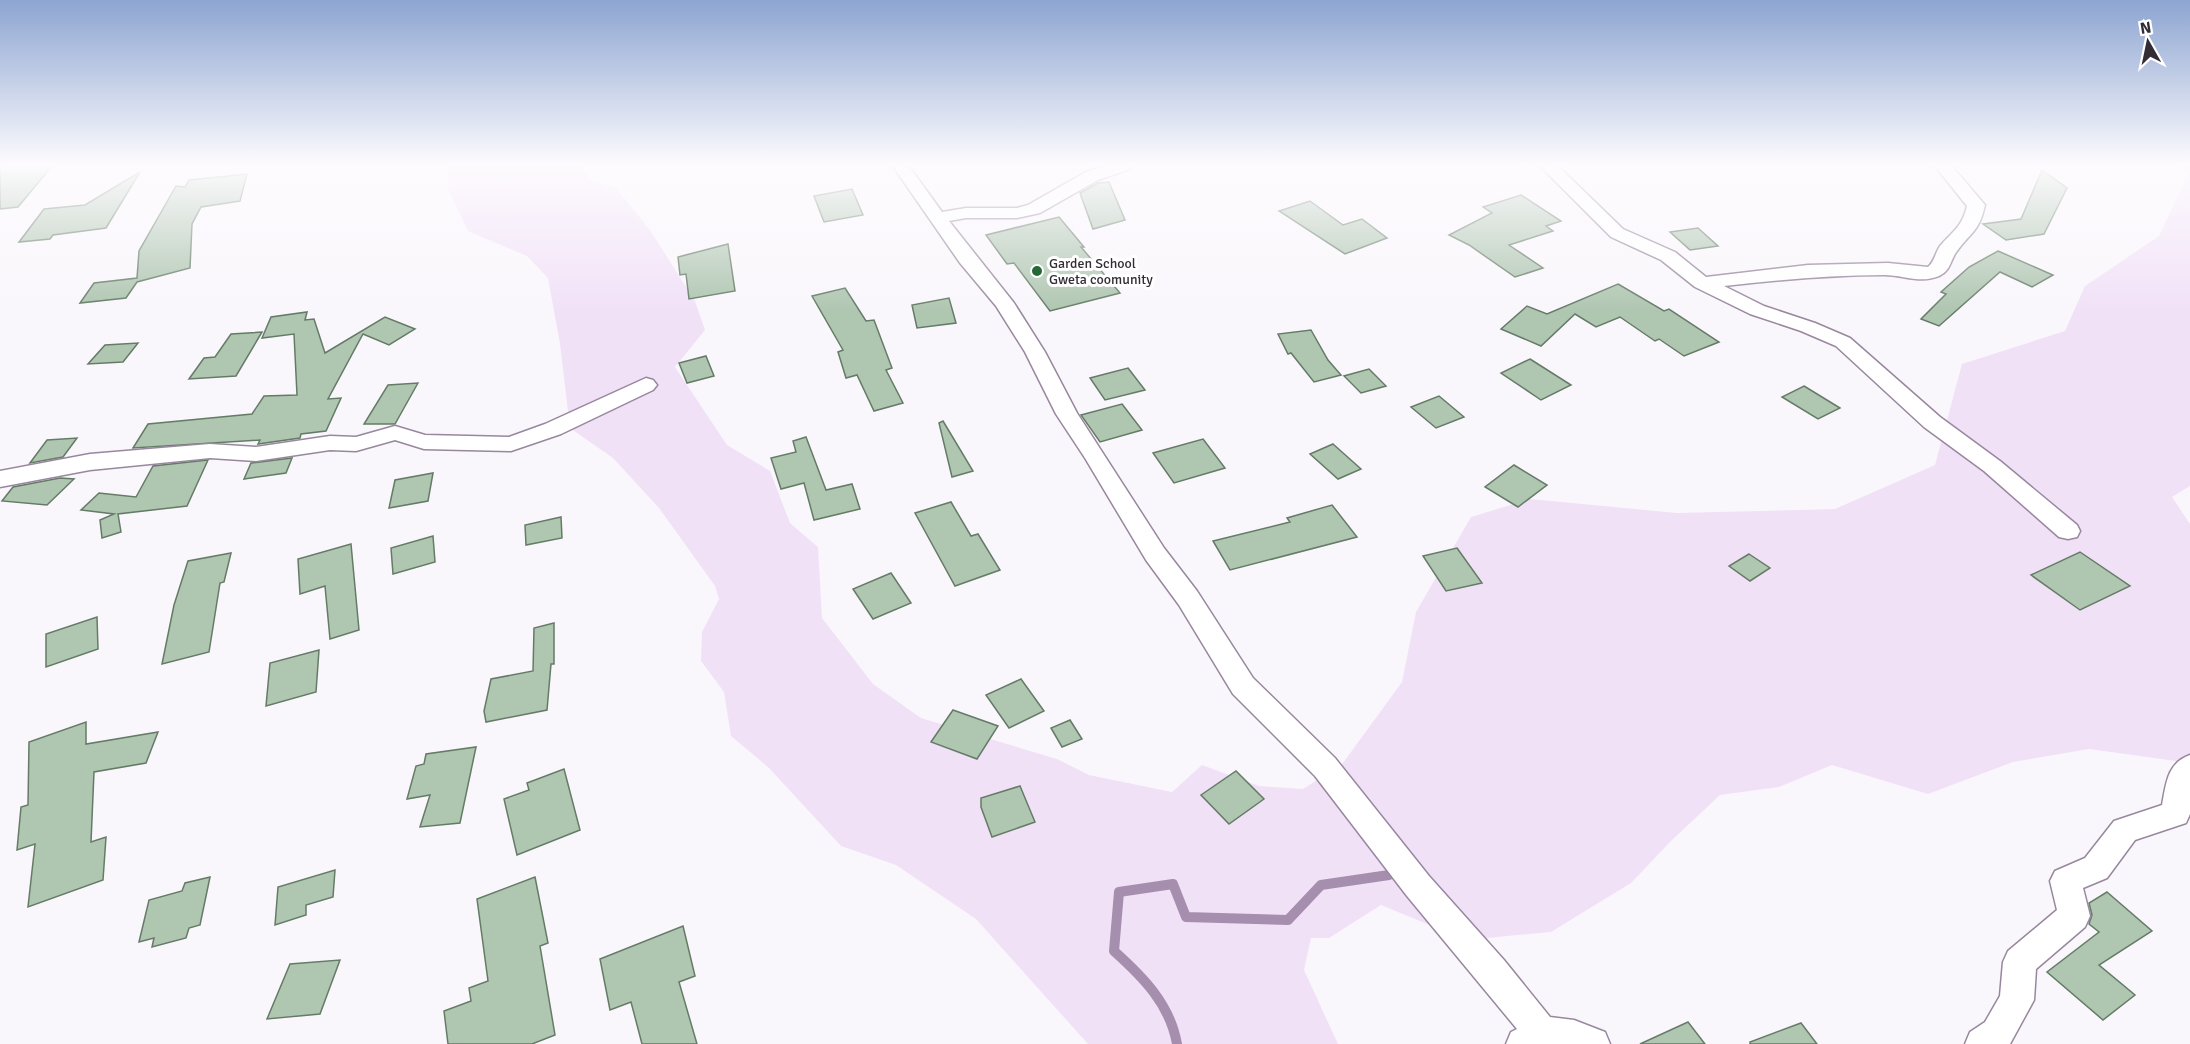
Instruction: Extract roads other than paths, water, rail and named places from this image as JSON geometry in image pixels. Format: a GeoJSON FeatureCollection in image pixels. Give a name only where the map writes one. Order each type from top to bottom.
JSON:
{"type":"FeatureCollection","features":[{"type":"Feature","properties":{"kind":"street"},"geometry":{"type":"LineString","coordinates":[[934,214],[967,259],[1004,303],[1035,352],[1067,414],[1095,455],[1155,554],[1188,598],[1243,686],[1325,767],[1418,886],[1492,971],[1539,1041],[1572,1035],[1593,1044]]}},
{"type":"Feature","properties":{"kind":"street"},"geometry":{"type":"LineString","coordinates":[[937,218],[962,214]]}},
{"type":"Feature","properties":{"kind":"street"},"geometry":{"type":"LineString","coordinates":[[1597,214],[1617,233],[1668,256],[1702,283],[1757,310],[1808,327],[1843,342],[1932,422],[1992,466],[2068,531]]}},
{"type":"Feature","properties":{"kind":"street"},"geometry":{"type":"LineString","coordinates":[[1702,283],[1808,271],[1888,269],[1922,274],[1934,272],[1942,265],[1947,250],[1963,235],[1975,214]]}},
{"type":"Feature","properties":{"kind":"street"},"geometry":{"type":"LineString","coordinates":[[0,479],[90,462],[210,451],[256,454],[330,443],[356,444],[395,433],[424,442],[511,444],[553,429],[646,385]]}},
{"type":"Feature","properties":{"kind":"street"},"geometry":{"type":"LineString","coordinates":[[1982,1044],[1997,1034],[2017,1000],[2020,962],[2074,916],[2067,881],[2096,868],[2125,830],[2175,814],[2183,774],[2190,767]]}},
{"type":"Feature","properties":{"kind":"waterway"},"geometry":{"type":"LineString","coordinates":[[1177,1044],[1168,1016],[1154,992],[1114,951],[1119,892],[1173,884],[1186,917],[1288,920],[1321,885],[1389,875]]}},
{"type":"Feature","properties":{"kind":"place","name":"Garden School Gweta coomunity"},"geometry":{"type":"Point","coordinates":[1037,271]}}]}
